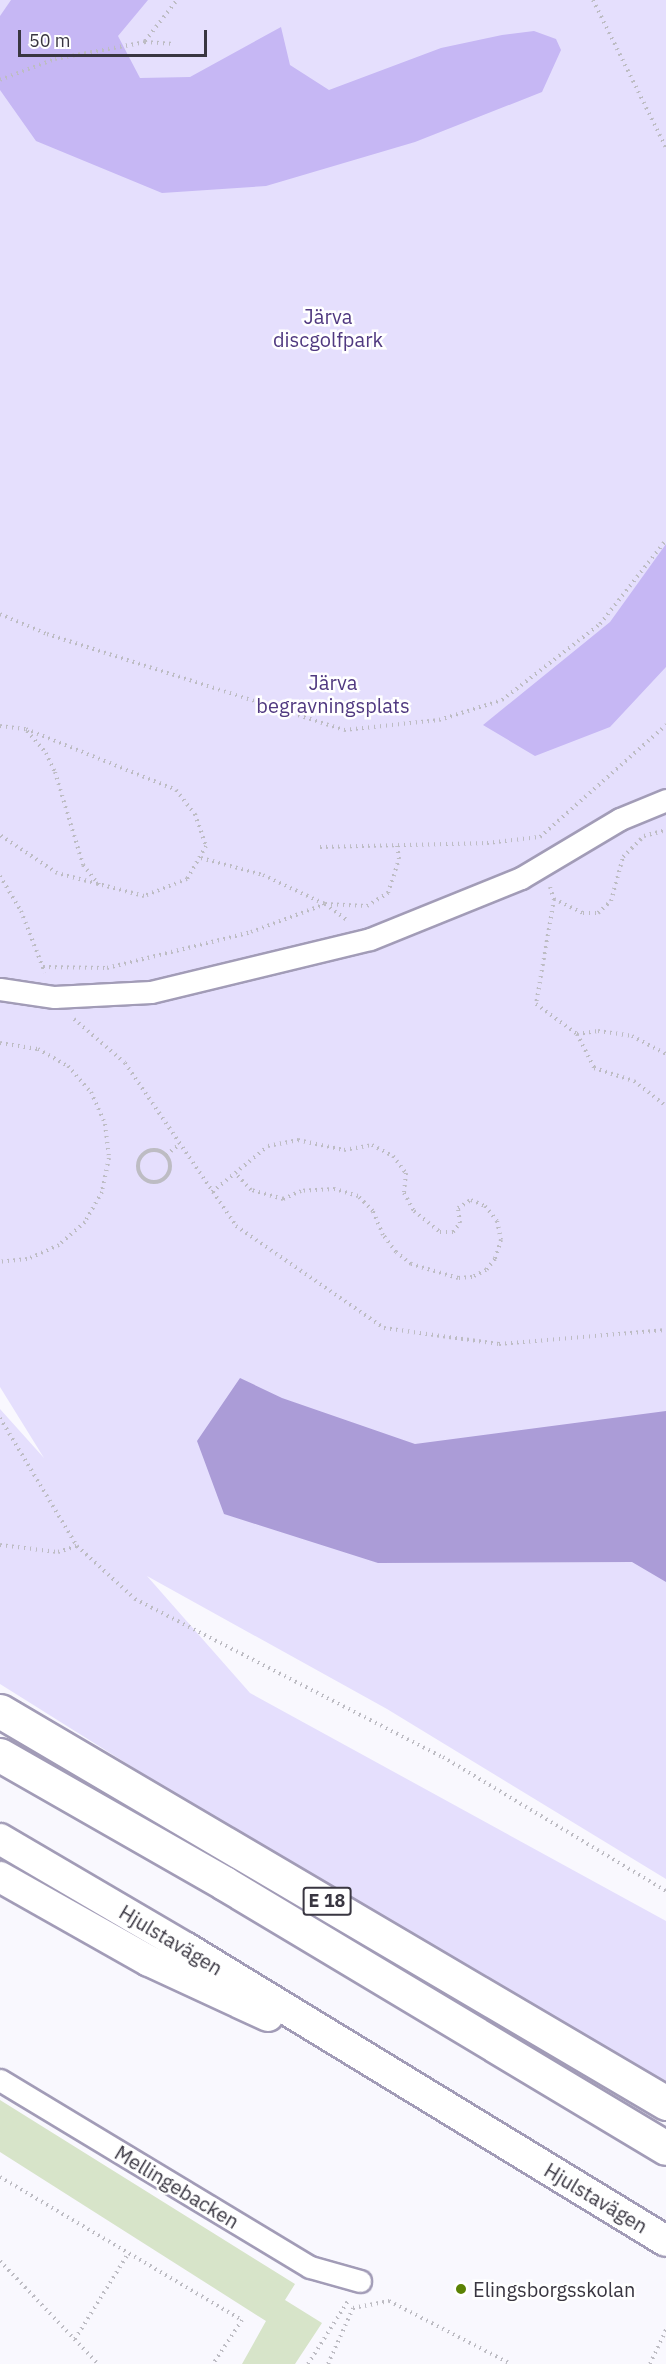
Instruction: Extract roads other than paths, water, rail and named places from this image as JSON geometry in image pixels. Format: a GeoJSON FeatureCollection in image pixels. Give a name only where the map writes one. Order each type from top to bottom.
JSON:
{"type":"FeatureCollection","features":[{"type":"Feature","properties":{"kind":"highway","name":"E 18"},"geometry":{"type":"LineString","coordinates":[[0,1711],[659,2099]]}},
{"type":"Feature","properties":{"kind":"highway","name":"E 18"},"geometry":{"type":"LineString","coordinates":[[0,1755],[234,1889],[666,2148]]}},
{"type":"Feature","properties":{"kind":"main road","name":"Hjulstavägen"},"geometry":{"type":"LineString","coordinates":[[0,1839],[186,1948],[340,2045],[666,2241]]}},
{"type":"Feature","properties":{"kind":"main road","name":"Hjulstavägen"},"geometry":{"type":"LineString","coordinates":[[0,1877],[206,1990],[340,2045]]}},
{"type":"Feature","properties":{"kind":"street"},"geometry":{"type":"LineString","coordinates":[[0,989],[54,997],[151,992],[357,942],[521,878],[620,819],[666,800]]}},
{"type":"Feature","properties":{"kind":"street","name":"Mellingebacken"},"geometry":{"type":"LineString","coordinates":[[0,2080],[310,2267],[360,2281]]}},
{"type":"Feature","properties":{"kind":"place","name":"Elingsborgsskolan"},"geometry":{"type":"Point","coordinates":[461,2289]}},
{"type":"Feature","properties":{"kind":"park label","name":"Järva discgolfpark"},"geometry":{"type":"Point","coordinates":[328,328]}},
{"type":"Feature","properties":{"kind":"park label","name":"Järva begravningsplats"},"geometry":{"type":"Point","coordinates":[333,694]}}]}
